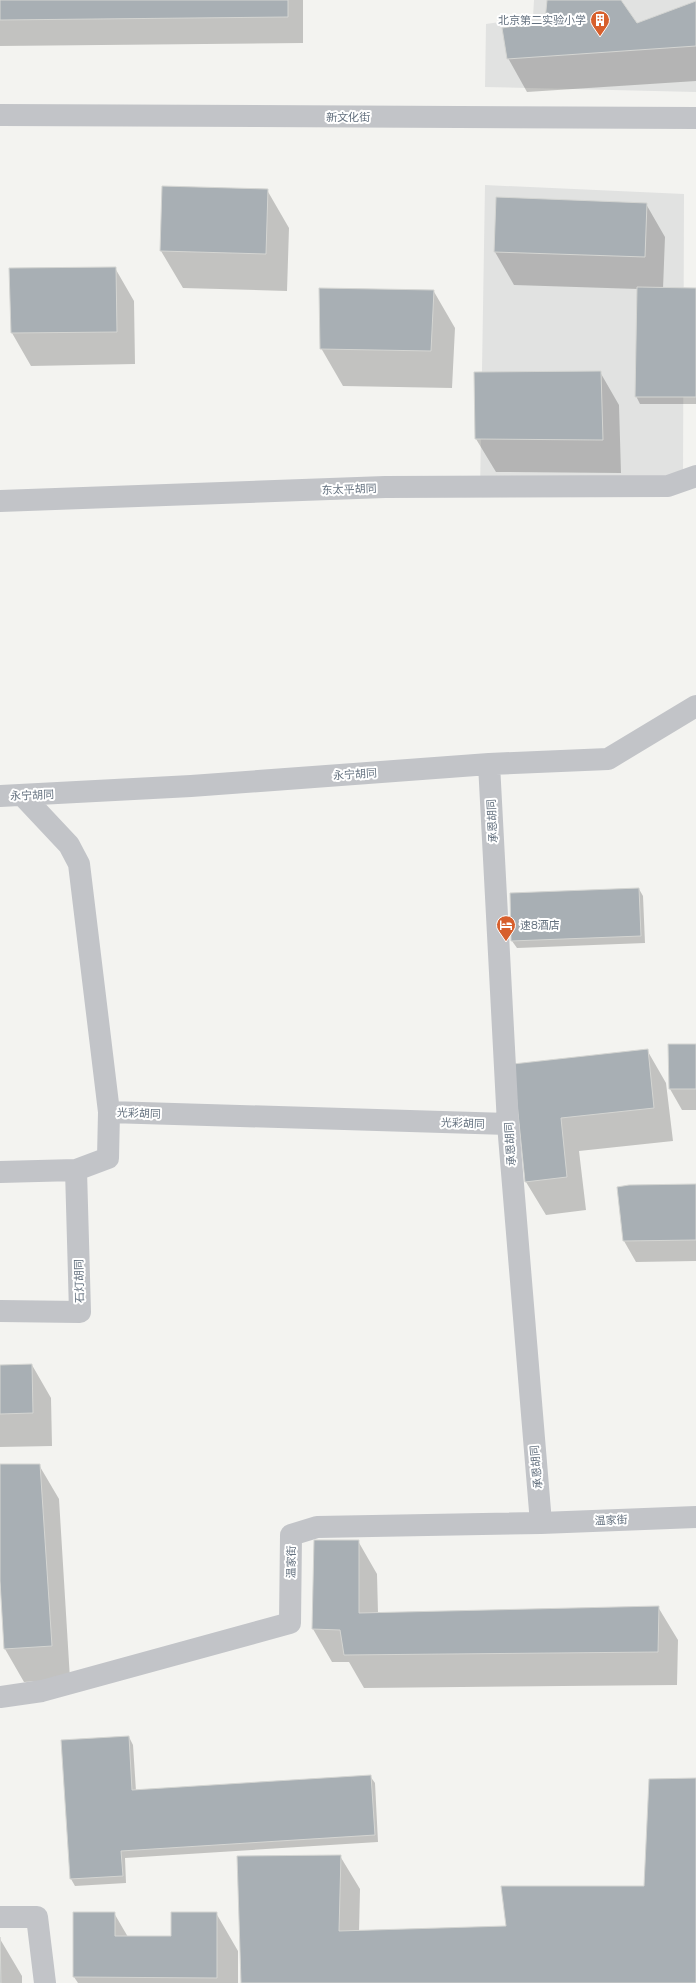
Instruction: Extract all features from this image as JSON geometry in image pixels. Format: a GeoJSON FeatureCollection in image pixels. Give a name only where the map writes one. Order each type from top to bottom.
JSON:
{"type":"FeatureCollection","features":[{"type":"Feature","properties":{"kind":"street","name":"新文化街"},"geometry":{"type":"LineString","coordinates":[[0,115],[696,118]]}},
{"type":"Feature","properties":{"kind":"street","name":"东太平胡同"},"geometry":{"type":"LineString","coordinates":[[0,501],[385,487],[668,486],[696,476]]}},
{"type":"Feature","properties":{"kind":"street","name":"永宁胡同"},"geometry":{"type":"LineString","coordinates":[[0,796],[198,786],[489,764],[608,759],[696,706]]}},
{"type":"Feature","properties":{"kind":"street","name":"承恩胡同"},"geometry":{"type":"LineString","coordinates":[[489,764],[508,1124],[541,1523]]}},
{"type":"Feature","properties":{"kind":"street","name":"光彩胡同"},"geometry":{"type":"LineString","coordinates":[[23,796],[69,845],[79,864],[109,1112],[508,1124]]}},
{"type":"Feature","properties":{"kind":"street"},"geometry":{"type":"LineString","coordinates":[[0,1172],[76,1170],[108,1158],[109,1112]]}},
{"type":"Feature","properties":{"kind":"street","name":"石灯胡同"},"geometry":{"type":"LineString","coordinates":[[0,1311],[80,1312],[76,1170]]}},
{"type":"Feature","properties":{"kind":"street","name":"温家街"},"geometry":{"type":"LineString","coordinates":[[0,1697],[42,1691],[290,1623],[291,1535],[317,1527],[541,1523],[696,1517]]}},
{"type":"Feature","properties":{"kind":"street"},"geometry":{"type":"LineString","coordinates":[[0,1917],[37,1916],[45,1983]]}},
{"type":"Feature","properties":{"kind":"shaded area"},"geometry":{"type":"Polygon","coordinates":[[[534,0],[696,0],[696,92],[485,87],[486,24],[533,17],[534,0]]]}},
{"type":"Feature","properties":{"kind":"shaded area"},"geometry":{"type":"Polygon","coordinates":[[[485,185],[684,194],[683,482],[480,493],[485,185]]]}},
{"type":"Feature","properties":{"kind":"building"},"geometry":{"type":"Polygon","coordinates":[[[0,0],[288,0],[288,17],[0,20],[0,0]]]}},
{"type":"Feature","properties":{"kind":"building","name":"北京第二实验小学"},"geometry":{"type":"Polygon","coordinates":[[[547,0],[621,0],[637,23],[696,1],[696,46],[507,59],[502,28],[545,21],[547,0]]]}},
{"type":"Feature","properties":{"kind":"building"},"geometry":{"type":"Polygon","coordinates":[[[162,186],[268,189],[266,254],[160,251],[162,186]]]}},
{"type":"Feature","properties":{"kind":"building"},"geometry":{"type":"Polygon","coordinates":[[[496,197],[647,203],[645,257],[494,252],[496,197]]]}},
{"type":"Feature","properties":{"kind":"building"},"geometry":{"type":"Polygon","coordinates":[[[116,267],[117,332],[11,333],[9,268],[116,267]]]}},
{"type":"Feature","properties":{"kind":"building"},"geometry":{"type":"Polygon","coordinates":[[[637,287],[696,288],[696,397],[635,397],[637,287]]]}},
{"type":"Feature","properties":{"kind":"building"},"geometry":{"type":"Polygon","coordinates":[[[319,288],[434,290],[431,351],[320,349],[319,288]]]}},
{"type":"Feature","properties":{"kind":"building"},"geometry":{"type":"Polygon","coordinates":[[[601,371],[603,440],[475,439],[474,372],[601,371]]]}},
{"type":"Feature","properties":{"kind":"building"},"geometry":{"type":"Polygon","coordinates":[[[639,888],[641,936],[511,941],[510,893],[639,888]]]}},
{"type":"Feature","properties":{"kind":"building"},"geometry":{"type":"Polygon","coordinates":[[[668,1044],[696,1044],[696,1089],[669,1089],[668,1044]]]}},
{"type":"Feature","properties":{"kind":"building"},"geometry":{"type":"Polygon","coordinates":[[[648,1049],[654,1108],[561,1118],[567,1177],[525,1182],[513,1064],[648,1049]]]}},
{"type":"Feature","properties":{"kind":"building"},"geometry":{"type":"Polygon","coordinates":[[[696,1184],[696,1240],[623,1241],[617,1187],[629,1185],[696,1184]]]}},
{"type":"Feature","properties":{"kind":"building"},"geometry":{"type":"Polygon","coordinates":[[[32,1364],[33,1413],[0,1414],[0,1365],[32,1364]]]}},
{"type":"Feature","properties":{"kind":"building"},"geometry":{"type":"Polygon","coordinates":[[[0,1464],[40,1464],[52,1646],[4,1649],[0,1581],[0,1464]]]}},
{"type":"Feature","properties":{"kind":"building"},"geometry":{"type":"Polygon","coordinates":[[[314,1540],[359,1540],[359,1613],[659,1606],[658,1652],[344,1655],[340,1630],[312,1629],[314,1540]]]}},
{"type":"Feature","properties":{"kind":"building"},"geometry":{"type":"Polygon","coordinates":[[[129,1736],[132,1790],[371,1775],[375,1835],[121,1851],[123,1876],[70,1879],[61,1740],[129,1736]]]}},
{"type":"Feature","properties":{"kind":"building"},"geometry":{"type":"Polygon","coordinates":[[[696,1778],[696,1983],[241,1983],[237,1856],[341,1855],[339,1931],[506,1926],[501,1886],[644,1886],[649,1779],[696,1778]]]}},
{"type":"Feature","properties":{"kind":"building"},"geometry":{"type":"Polygon","coordinates":[[[73,1912],[115,1912],[115,1936],[171,1936],[171,1912],[217,1912],[217,1978],[73,1977],[73,1912]]]}},
{"type":"Feature","properties":{"kind":"building"},"geometry":{"type":"Polygon","coordinates":[[[0,1937],[1,1983],[0,1983],[0,1937]]]}},
{"type":"Feature","properties":{"kind":"place","name":"北京第二实验小学"},"geometry":{"type":"Point","coordinates":[600,37]}},
{"type":"Feature","properties":{"kind":"place","name":"速8酒店"},"geometry":{"type":"Point","coordinates":[506,942]}}]}
